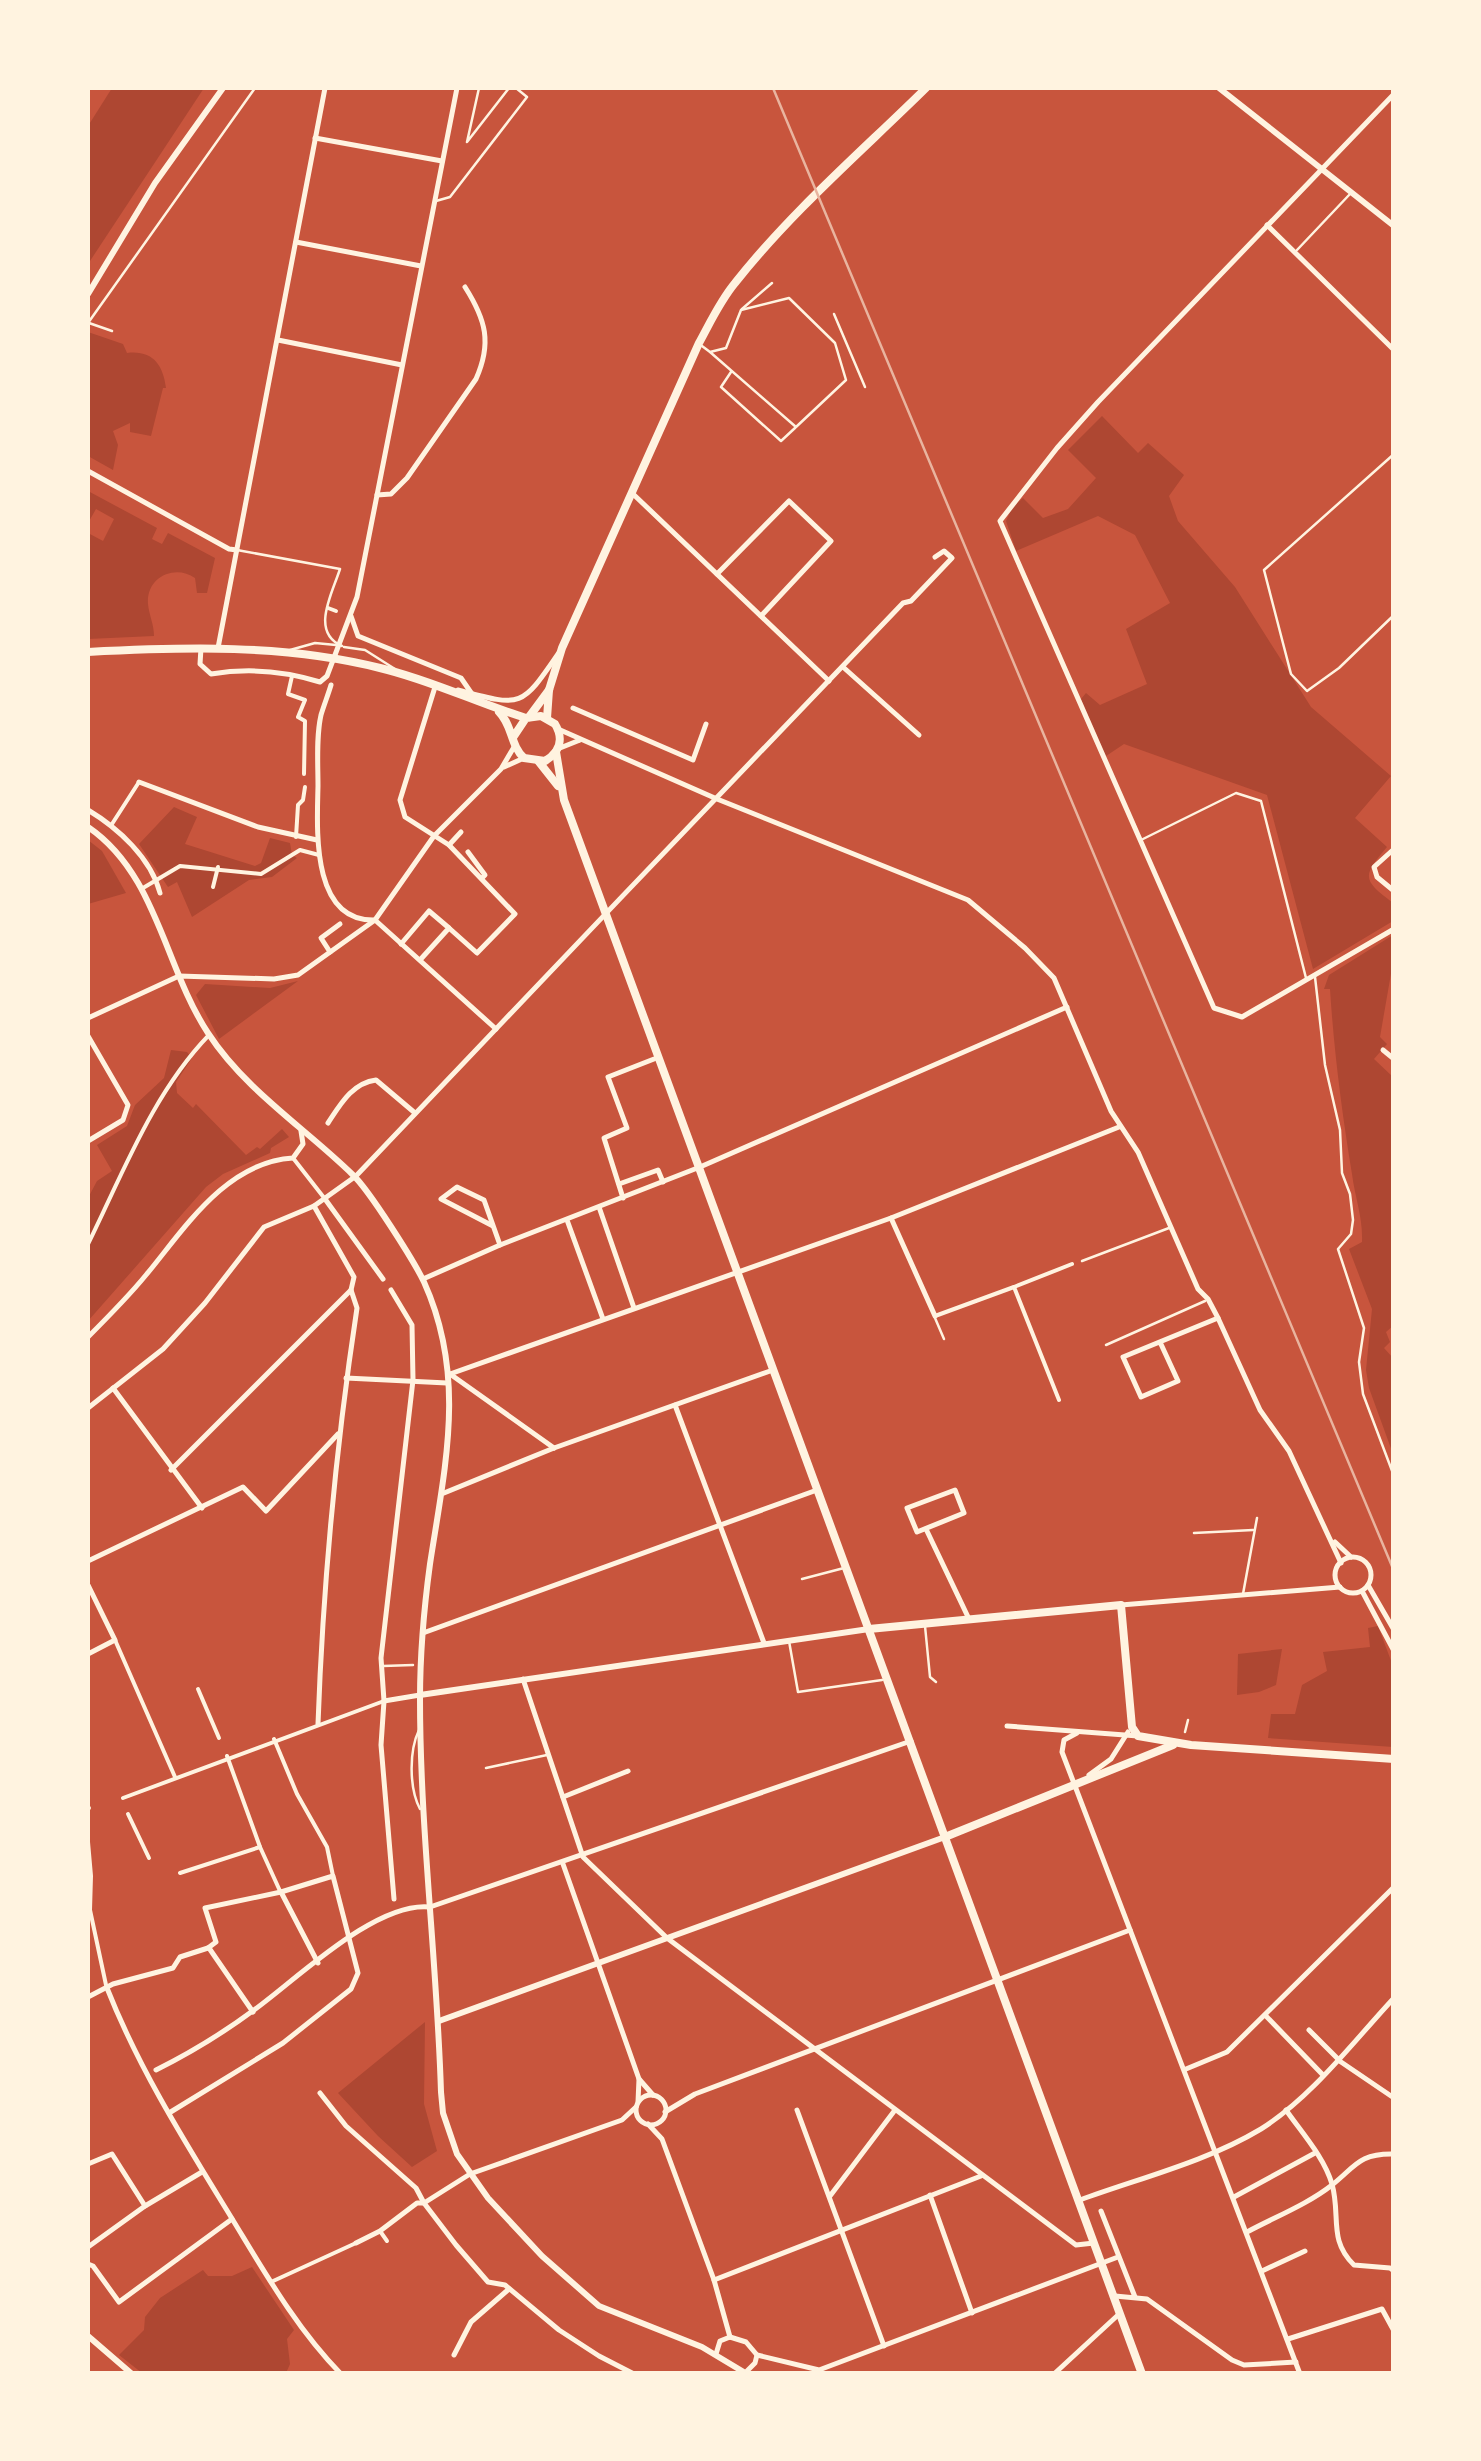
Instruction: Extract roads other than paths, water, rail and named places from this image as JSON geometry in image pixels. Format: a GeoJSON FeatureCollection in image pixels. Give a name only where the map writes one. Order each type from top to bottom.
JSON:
{"type":"FeatureCollection","features":[{"type":"Feature","properties":{"kind":"main road"},"geometry":{"type":"LineString","coordinates":[[547,718],[549,690],[562,648],[699,343],[733,285],[788,224],[926,88]]}},
{"type":"Feature","properties":{"kind":"main road"},"geometry":{"type":"LineString","coordinates":[[88,652],[218,648],[369,665],[436,684],[495,708],[547,718],[558,728],[559,788],[1142,2374]]}},
{"type":"Feature","properties":{"kind":"main road"},"geometry":{"type":"LineString","coordinates":[[514,741],[549,690]]}},
{"type":"Feature","properties":{"kind":"main road"},"geometry":{"type":"LineString","coordinates":[[495,708],[508,721],[524,758],[538,762],[559,788]]}},
{"type":"Feature","properties":{"kind":"main road"},"geometry":{"type":"LineString","coordinates":[[538,762],[557,750]]}},
{"type":"Feature","properties":{"kind":"main road"},"geometry":{"type":"LineString","coordinates":[[869,1629],[1121,1605],[1129,1731],[1177,1744],[1394,1759]]}},
{"type":"Feature","properties":{"kind":"main road"},"geometry":{"type":"LineString","coordinates":[[945,1837],[1177,1744]]}},
{"type":"Feature","properties":{"kind":"street"},"geometry":{"type":"LineString","coordinates":[[88,294],[155,183],[224,88]]}},
{"type":"Feature","properties":{"kind":"street"},"geometry":{"type":"LineString","coordinates":[[218,648],[325,88]]}},
{"type":"Feature","properties":{"kind":"street"},"geometry":{"type":"LineString","coordinates":[[201,648],[200,664],[207,672],[292,674],[320,682],[327,676],[351,616],[456,88]]}},
{"type":"Feature","properties":{"kind":"street"},"geometry":{"type":"LineString","coordinates":[[1220,88],[1394,226]]}},
{"type":"Feature","properties":{"kind":"street"},"geometry":{"type":"LineString","coordinates":[[1394,94],[1098,402],[1000,521],[1214,1008],[1242,1017],[1394,929]]}},
{"type":"Feature","properties":{"kind":"street"},"geometry":{"type":"LineString","coordinates":[[315,138],[442,162]]}},
{"type":"Feature","properties":{"kind":"street"},"geometry":{"type":"LineString","coordinates":[[1267,224],[1394,350]]}},
{"type":"Feature","properties":{"kind":"street"},"geometry":{"type":"LineString","coordinates":[[296,242],[421,266]]}},
{"type":"Feature","properties":{"kind":"street"},"geometry":{"type":"LineString","coordinates":[[377,494],[391,494],[399,488],[476,380],[487,344],[485,326],[465,287]]}},
{"type":"Feature","properties":{"kind":"street"},"geometry":{"type":"LineString","coordinates":[[278,340],[402,365]]}},
{"type":"Feature","properties":{"kind":"street"},"geometry":{"type":"LineString","coordinates":[[88,472],[237,550]]}},
{"type":"Feature","properties":{"kind":"street"},"geometry":{"type":"LineString","coordinates":[[632,493],[829,681]]}},
{"type":"Feature","properties":{"kind":"street"},"geometry":{"type":"LineString","coordinates":[[717,574],[789,501],[831,541],[761,616]]}},
{"type":"Feature","properties":{"kind":"street"},"geometry":{"type":"LineString","coordinates":[[88,1408],[174,1337],[264,1226],[314,1206],[356,1176],[605,912],[952,558],[944,551],[935,557]]}},
{"type":"Feature","properties":{"kind":"street"},"geometry":{"type":"LineString","coordinates":[[328,608],[336,611]]}},
{"type":"Feature","properties":{"kind":"street"},"geometry":{"type":"LineString","coordinates":[[351,616],[354,632],[363,640],[461,678],[472,694]]}},
{"type":"Feature","properties":{"kind":"street"},"geometry":{"type":"LineString","coordinates":[[401,944],[429,912],[477,954],[516,914],[462,858],[405,816],[400,800],[436,684],[500,701],[521,700],[534,689],[562,648]]}},
{"type":"Feature","properties":{"kind":"street"},"geometry":{"type":"LineString","coordinates":[[843,667],[920,736]]}},
{"type":"Feature","properties":{"kind":"street"},"geometry":{"type":"LineString","coordinates":[[292,674],[288,694],[305,700],[298,717],[304,721],[304,774]]}},
{"type":"Feature","properties":{"kind":"street"},"geometry":{"type":"LineString","coordinates":[[332,686],[320,718],[317,840],[327,887],[347,914],[357,920],[375,920],[496,1028]]}},
{"type":"Feature","properties":{"kind":"street"},"geometry":{"type":"LineString","coordinates":[[573,708],[693,760],[706,724]]}},
{"type":"Feature","properties":{"kind":"street"},"geometry":{"type":"LineString","coordinates":[[558,728],[717,798],[968,900],[1054,978],[1119,1127],[1138,1152],[1198,1289],[1218,1318],[1260,1410],[1290,1451],[1332,1540],[1341,1563],[1329,1586]]}},
{"type":"Feature","properties":{"kind":"street"},"geometry":{"type":"LineString","coordinates":[[557,750],[580,740]]}},
{"type":"Feature","properties":{"kind":"street"},"geometry":{"type":"LineString","coordinates":[[88,1018],[179,976],[274,980],[298,974],[375,920],[434,836],[501,768],[514,741]]}},
{"type":"Feature","properties":{"kind":"street"},"geometry":{"type":"LineString","coordinates":[[501,768],[524,758]]}},
{"type":"Feature","properties":{"kind":"street"},"geometry":{"type":"LineString","coordinates":[[102,837],[139,782],[197,806],[317,840]]}},
{"type":"Feature","properties":{"kind":"street"},"geometry":{"type":"LineString","coordinates":[[296,837],[298,805],[305,788]]}},
{"type":"Feature","properties":{"kind":"street"},"geometry":{"type":"LineString","coordinates":[[88,810],[134,848],[156,878],[160,894]]}},
{"type":"Feature","properties":{"kind":"street"},"geometry":{"type":"LineString","coordinates":[[88,827],[102,837],[143,888],[179,976],[209,1035],[254,1087],[356,1176],[423,1278],[440,1324],[450,1379],[444,1493],[430,1562],[420,1695],[443,2114],[457,2154],[488,2198],[542,2256],[600,2306],[716,2354],[747,2372],[757,2355]]}},
{"type":"Feature","properties":{"kind":"street"},"geometry":{"type":"LineString","coordinates":[[448,846],[461,832]]}},
{"type":"Feature","properties":{"kind":"street"},"geometry":{"type":"LineString","coordinates":[[462,858],[470,849],[485,875],[482,878]]}},
{"type":"Feature","properties":{"kind":"street"},"geometry":{"type":"LineString","coordinates":[[143,888],[180,866],[262,874],[300,850],[320,855]]}},
{"type":"Feature","properties":{"kind":"street"},"geometry":{"type":"LineString","coordinates":[[1394,850],[1374,868],[1377,877],[1394,891]]}},
{"type":"Feature","properties":{"kind":"street"},"geometry":{"type":"LineString","coordinates":[[213,886],[218,868]]}},
{"type":"Feature","properties":{"kind":"street"},"geometry":{"type":"LineString","coordinates":[[330,952],[320,938],[340,924]]}},
{"type":"Feature","properties":{"kind":"street"},"geometry":{"type":"LineString","coordinates":[[420,960],[448,928]]}},
{"type":"Feature","properties":{"kind":"street"},"geometry":{"type":"LineString","coordinates":[[423,1278],[700,1167],[1067,1007]]}},
{"type":"Feature","properties":{"kind":"street"},"geometry":{"type":"LineString","coordinates":[[88,1244],[164,1095],[184,1061],[209,1035]]}},
{"type":"Feature","properties":{"kind":"street"},"geometry":{"type":"LineString","coordinates":[[88,1036],[128,1105],[123,1120],[88,1141]]}},
{"type":"Feature","properties":{"kind":"street"},"geometry":{"type":"LineString","coordinates":[[1383,1050],[1394,1059]]}},
{"type":"Feature","properties":{"kind":"street"},"geometry":{"type":"LineString","coordinates":[[624,1198],[604,1138],[627,1128],[608,1076],[654,1059]]}},
{"type":"Feature","properties":{"kind":"street"},"geometry":{"type":"LineString","coordinates":[[328,1124],[348,1094],[370,1080],[376,1080],[416,1113]]}},
{"type":"Feature","properties":{"kind":"street"},"geometry":{"type":"LineString","coordinates":[[346,1378],[450,1379],[737,1270],[891,1218],[1119,1127]]}},
{"type":"Feature","properties":{"kind":"street"},"geometry":{"type":"LineString","coordinates":[[88,1337],[212,1196],[262,1164],[293,1158],[303,1144],[301,1130]]}},
{"type":"Feature","properties":{"kind":"street"},"geometry":{"type":"LineString","coordinates":[[293,1158],[298,1170],[325,1199],[384,1279]]}},
{"type":"Feature","properties":{"kind":"street"},"geometry":{"type":"LineString","coordinates":[[619,1184],[658,1170],[662,1182]]}},
{"type":"Feature","properties":{"kind":"street"},"geometry":{"type":"LineString","coordinates":[[493,1226],[441,1200],[457,1187],[484,1200],[500,1245]]}},
{"type":"Feature","properties":{"kind":"street"},"geometry":{"type":"LineString","coordinates":[[314,1206],[354,1278],[352,1290],[358,1308],[338,1434],[321,1630],[318,1724]]}},
{"type":"Feature","properties":{"kind":"street"},"geometry":{"type":"LineString","coordinates":[[599,1207],[634,1308]]}},
{"type":"Feature","properties":{"kind":"street"},"geometry":{"type":"LineString","coordinates":[[891,1218],[934,1316],[1072,1264]]}},
{"type":"Feature","properties":{"kind":"street"},"geometry":{"type":"LineString","coordinates":[[567,1220],[603,1319]]}},
{"type":"Feature","properties":{"kind":"street"},"geometry":{"type":"LineString","coordinates":[[1014,1287],[1059,1400]]}},
{"type":"Feature","properties":{"kind":"street"},"geometry":{"type":"LineString","coordinates":[[171,1470],[352,1290]]}},
{"type":"Feature","properties":{"kind":"street"},"geometry":{"type":"LineString","coordinates":[[391,1290],[412,1324],[413,1380],[382,1666],[381,1745],[394,1900]]}},
{"type":"Feature","properties":{"kind":"street"},"geometry":{"type":"LineString","coordinates":[[1160,1342],[1178,1381],[1140,1396],[1123,1357],[1218,1318]]}},
{"type":"Feature","properties":{"kind":"street"},"geometry":{"type":"LineString","coordinates":[[444,1493],[554,1448],[774,1370]]}},
{"type":"Feature","properties":{"kind":"street"},"geometry":{"type":"LineString","coordinates":[[450,1379],[554,1448]]}},
{"type":"Feature","properties":{"kind":"street"},"geometry":{"type":"LineString","coordinates":[[113,1388],[202,1508]]}},
{"type":"Feature","properties":{"kind":"street"},"geometry":{"type":"LineString","coordinates":[[676,1406],[764,1644]]}},
{"type":"Feature","properties":{"kind":"street"},"geometry":{"type":"LineString","coordinates":[[88,1561],[243,1487],[266,1511],[338,1434]]}},
{"type":"Feature","properties":{"kind":"street"},"geometry":{"type":"LineString","coordinates":[[423,1634],[817,1490]]}},
{"type":"Feature","properties":{"kind":"street"},"geometry":{"type":"LineString","coordinates":[[955,1490],[964,1513],[926,1529],[917,1532],[907,1508],[955,1490]]}},
{"type":"Feature","properties":{"kind":"street"},"geometry":{"type":"LineString","coordinates":[[926,1529],[968,1618]]}},
{"type":"Feature","properties":{"kind":"street"},"geometry":{"type":"LineString","coordinates":[[1332,1540],[1350,1558]]}},
{"type":"Feature","properties":{"kind":"street"},"geometry":{"type":"LineString","coordinates":[[1121,1605],[1329,1586],[1353,1594],[1362,1591],[1371,1576],[1368,1567],[1359,1559],[1341,1563]]}},
{"type":"Feature","properties":{"kind":"street"},"geometry":{"type":"LineString","coordinates":[[1336,1579],[1340,1588]]}},
{"type":"Feature","properties":{"kind":"street"},"geometry":{"type":"LineString","coordinates":[[1368,1585],[1394,1630]]}},
{"type":"Feature","properties":{"kind":"street"},"geometry":{"type":"LineString","coordinates":[[88,1586],[174,1777]]}},
{"type":"Feature","properties":{"kind":"street"},"geometry":{"type":"LineString","coordinates":[[1362,1591],[1394,1651]]}},
{"type":"Feature","properties":{"kind":"street"},"geometry":{"type":"LineString","coordinates":[[123,1798],[227,1756],[384,1701],[869,1629]]}},
{"type":"Feature","properties":{"kind":"street"},"geometry":{"type":"LineString","coordinates":[[88,1654],[115,1640]]}},
{"type":"Feature","properties":{"kind":"street"},"geometry":{"type":"LineString","coordinates":[[523,1679],[583,1857],[667,1938],[981,2176],[1076,2245],[1094,2244]]}},
{"type":"Feature","properties":{"kind":"street"},"geometry":{"type":"LineString","coordinates":[[198,1689],[219,1738]]}},
{"type":"Feature","properties":{"kind":"street"},"geometry":{"type":"LineString","coordinates":[[1007,1726],[1077,1732],[1129,1731]]}},
{"type":"Feature","properties":{"kind":"street"},"geometry":{"type":"LineString","coordinates":[[1075,1786],[1111,1759],[1129,1731]]}},
{"type":"Feature","properties":{"kind":"street"},"geometry":{"type":"LineString","coordinates":[[1077,1732],[1064,1740],[1062,1752],[1300,2374]]}},
{"type":"Feature","properties":{"kind":"street"},"geometry":{"type":"LineString","coordinates":[[169,2114],[283,2043],[350,1990],[358,1973],[327,1848],[297,1794],[274,1739]]}},
{"type":"Feature","properties":{"kind":"street"},"geometry":{"type":"LineString","coordinates":[[151,2072],[195,2050],[253,2012],[348,1938],[414,1906],[430,1908],[911,1742]]}},
{"type":"Feature","properties":{"kind":"street"},"geometry":{"type":"LineString","coordinates":[[227,1756],[260,1847],[318,1962]]}},
{"type":"Feature","properties":{"kind":"street"},"geometry":{"type":"LineString","coordinates":[[563,1796],[628,1771]]}},
{"type":"Feature","properties":{"kind":"street"},"geometry":{"type":"LineString","coordinates":[[128,1814],[148,1858]]}},
{"type":"Feature","properties":{"kind":"street"},"geometry":{"type":"LineString","coordinates":[[439,2021],[945,1837]]}},
{"type":"Feature","properties":{"kind":"street"},"geometry":{"type":"LineString","coordinates":[[88,1842],[90,1910],[107,1988],[169,2114],[232,2219],[307,2334],[341,2374]]}},
{"type":"Feature","properties":{"kind":"street"},"geometry":{"type":"LineString","coordinates":[[180,1873],[260,1847]]}},
{"type":"Feature","properties":{"kind":"street"},"geometry":{"type":"LineString","coordinates":[[563,1864],[595,1963],[640,2080],[662,2100],[682,2099]]}},
{"type":"Feature","properties":{"kind":"street"},"geometry":{"type":"LineString","coordinates":[[88,1997],[173,1968],[180,1957],[216,1942],[205,1908],[333,1876]]}},
{"type":"Feature","properties":{"kind":"street"},"geometry":{"type":"LineString","coordinates":[[1186,2068],[1227,2052],[1394,1887]]}},
{"type":"Feature","properties":{"kind":"street"},"geometry":{"type":"LineString","coordinates":[[730,2337],[714,2280],[662,2139],[666,2112],[682,2099],[814,2047],[1130,1930]]}},
{"type":"Feature","properties":{"kind":"street"},"geometry":{"type":"LineString","coordinates":[[208,1948],[253,2012]]}},
{"type":"Feature","properties":{"kind":"street"},"geometry":{"type":"LineString","coordinates":[[1077,2202],[1217,2151],[1260,2129],[1286,2110],[1394,1998]]}},
{"type":"Feature","properties":{"kind":"street"},"geometry":{"type":"LineString","coordinates":[[1265,2015],[1322,2074]]}},
{"type":"Feature","properties":{"kind":"street"},"geometry":{"type":"LineString","coordinates":[[1310,2030],[1337,2058],[1394,2098]]}},
{"type":"Feature","properties":{"kind":"street"},"geometry":{"type":"LineString","coordinates":[[640,2080],[637,2105],[645,2122],[662,2139]]}},
{"type":"Feature","properties":{"kind":"street"},"geometry":{"type":"LineString","coordinates":[[320,2093],[346,2126],[416,2188],[488,2282],[508,2289],[559,2330],[634,2374]]}},
{"type":"Feature","properties":{"kind":"street"},"geometry":{"type":"LineString","coordinates":[[622,2120],[644,2096],[653,2095]]}},
{"type":"Feature","properties":{"kind":"street"},"geometry":{"type":"LineString","coordinates":[[662,2100],[666,2112]]}},
{"type":"Feature","properties":{"kind":"street"},"geometry":{"type":"LineString","coordinates":[[797,2110],[884,2346]]}},
{"type":"Feature","properties":{"kind":"street"},"geometry":{"type":"LineString","coordinates":[[830,2196],[896,2110]]}},
{"type":"Feature","properties":{"kind":"street"},"geometry":{"type":"LineString","coordinates":[[1286,2110],[1316,2152],[1332,2185],[1340,2251],[1354,2266],[1392,2268]]}},
{"type":"Feature","properties":{"kind":"street"},"geometry":{"type":"LineString","coordinates":[[271,2282],[380,2231],[417,2203],[424,2203],[470,2174],[622,2120],[662,2120]]}},
{"type":"Feature","properties":{"kind":"street"},"geometry":{"type":"LineString","coordinates":[[1234,2196],[1316,2152]]}},
{"type":"Feature","properties":{"kind":"street"},"geometry":{"type":"LineString","coordinates":[[88,2164],[112,2154],[146,2206]]}},
{"type":"Feature","properties":{"kind":"street"},"geometry":{"type":"LineString","coordinates":[[1248,2232],[1332,2185],[1350,2165],[1368,2157],[1394,2154]]}},
{"type":"Feature","properties":{"kind":"street"},"geometry":{"type":"LineString","coordinates":[[88,2247],[204,2172]]}},
{"type":"Feature","properties":{"kind":"street"},"geometry":{"type":"LineString","coordinates":[[714,2280],[981,2176]]}},
{"type":"Feature","properties":{"kind":"street"},"geometry":{"type":"LineString","coordinates":[[930,2195],[972,2314]]}},
{"type":"Feature","properties":{"kind":"street"},"geometry":{"type":"LineString","coordinates":[[1101,2210],[1135,2297]]}},
{"type":"Feature","properties":{"kind":"street"},"geometry":{"type":"LineString","coordinates":[[88,2264],[119,2302],[232,2219]]}},
{"type":"Feature","properties":{"kind":"street"},"geometry":{"type":"LineString","coordinates":[[380,2231],[386,2241]]}},
{"type":"Feature","properties":{"kind":"street"},"geometry":{"type":"LineString","coordinates":[[1262,2271],[1305,2252]]}},
{"type":"Feature","properties":{"kind":"street"},"geometry":{"type":"LineString","coordinates":[[716,2354],[720,2341],[730,2337],[746,2342],[757,2355],[820,2370],[1118,2258]]}},
{"type":"Feature","properties":{"kind":"street"},"geometry":{"type":"LineString","coordinates":[[454,2355],[472,2322],[508,2289]]}},
{"type":"Feature","properties":{"kind":"street"},"geometry":{"type":"LineString","coordinates":[[1114,2296],[1147,2299],[1244,2365],[1296,2362]]}},
{"type":"Feature","properties":{"kind":"street"},"geometry":{"type":"LineString","coordinates":[[1288,2340],[1382,2308],[1394,2331]]}},
{"type":"Feature","properties":{"kind":"street"},"geometry":{"type":"LineString","coordinates":[[1054,2374],[1121,2313]]}},
{"type":"Feature","properties":{"kind":"street"},"geometry":{"type":"LineString","coordinates":[[88,2336],[132,2374]]}},
{"type":"Feature","properties":{"kind":"lane"},"geometry":{"type":"LineString","coordinates":[[112,331],[88,323],[255,88]]}},
{"type":"Feature","properties":{"kind":"lane"},"geometry":{"type":"LineString","coordinates":[[479,88],[467,142],[509,88]]}},
{"type":"Feature","properties":{"kind":"lane"},"geometry":{"type":"LineString","coordinates":[[434,201],[450,197],[527,97],[516,88]]}},
{"type":"Feature","properties":{"kind":"lane"},"geometry":{"type":"LineString","coordinates":[[1296,251],[1351,193]]}},
{"type":"Feature","properties":{"kind":"lane"},"geometry":{"type":"LineString","coordinates":[[724,364],[741,310],[772,283]]}},
{"type":"Feature","properties":{"kind":"lane"},"geometry":{"type":"LineString","coordinates":[[732,371],[722,388],[781,441],[846,380],[835,344],[789,298],[741,310]]}},
{"type":"Feature","properties":{"kind":"lane"},"geometry":{"type":"LineString","coordinates":[[834,314],[864,388]]}},
{"type":"Feature","properties":{"kind":"lane"},"geometry":{"type":"LineString","coordinates":[[835,344],[844,338]]}},
{"type":"Feature","properties":{"kind":"lane"},"geometry":{"type":"LineString","coordinates":[[699,343],[796,428]]}},
{"type":"Feature","properties":{"kind":"lane"},"geometry":{"type":"LineString","coordinates":[[710,352],[726,348]]}},
{"type":"Feature","properties":{"kind":"lane"},"geometry":{"type":"LineString","coordinates":[[1394,454],[1264,570],[1291,674],[1307,692],[1339,668],[1394,615]]}},
{"type":"Feature","properties":{"kind":"lane"},"geometry":{"type":"LineString","coordinates":[[237,550],[340,569],[324,626],[330,639],[342,646]]}},
{"type":"Feature","properties":{"kind":"lane"},"geometry":{"type":"LineString","coordinates":[[282,653],[315,642],[342,646],[365,650],[400,673]]}},
{"type":"Feature","properties":{"kind":"lane"},"geometry":{"type":"LineString","coordinates":[[1139,841],[1236,793],[1260,801],[1307,979]]}},
{"type":"Feature","properties":{"kind":"lane"},"geometry":{"type":"LineString","coordinates":[[1315,974],[1325,1065],[1340,1130],[1342,1172],[1350,1194],[1352,1228],[1338,1249],[1364,1328],[1359,1362],[1363,1394],[1394,1476]]}},
{"type":"Feature","properties":{"kind":"lane"},"geometry":{"type":"LineString","coordinates":[[1082,1261],[1170,1227]]}},
{"type":"Feature","properties":{"kind":"lane"},"geometry":{"type":"LineString","coordinates":[[1106,1345],[1208,1299]]}},
{"type":"Feature","properties":{"kind":"lane"},"geometry":{"type":"LineString","coordinates":[[934,1316],[944,1340]]}},
{"type":"Feature","properties":{"kind":"lane"},"geometry":{"type":"LineString","coordinates":[[1243,1594],[1257,1518]]}},
{"type":"Feature","properties":{"kind":"lane"},"geometry":{"type":"LineString","coordinates":[[1194,1533],[1254,1530]]}},
{"type":"Feature","properties":{"kind":"lane"},"geometry":{"type":"LineString","coordinates":[[802,1579],[846,1568]]}},
{"type":"Feature","properties":{"kind":"lane"},"geometry":{"type":"LineString","coordinates":[[925,1622],[930,1676],[936,1682]]}},
{"type":"Feature","properties":{"kind":"lane"},"geometry":{"type":"LineString","coordinates":[[789,1639],[798,1692],[887,1679]]}},
{"type":"Feature","properties":{"kind":"lane"},"geometry":{"type":"LineString","coordinates":[[382,1666],[412,1665]]}},
{"type":"Feature","properties":{"kind":"lane"},"geometry":{"type":"LineString","coordinates":[[1184,1732],[1188,1720]]}},
{"type":"Feature","properties":{"kind":"lane"},"geometry":{"type":"LineString","coordinates":[[486,1768],[549,1755]]}},
{"type":"Feature","properties":{"kind":"railway"},"geometry":{"type":"LineString","coordinates":[[773,88],[1394,1571]]}}]}
